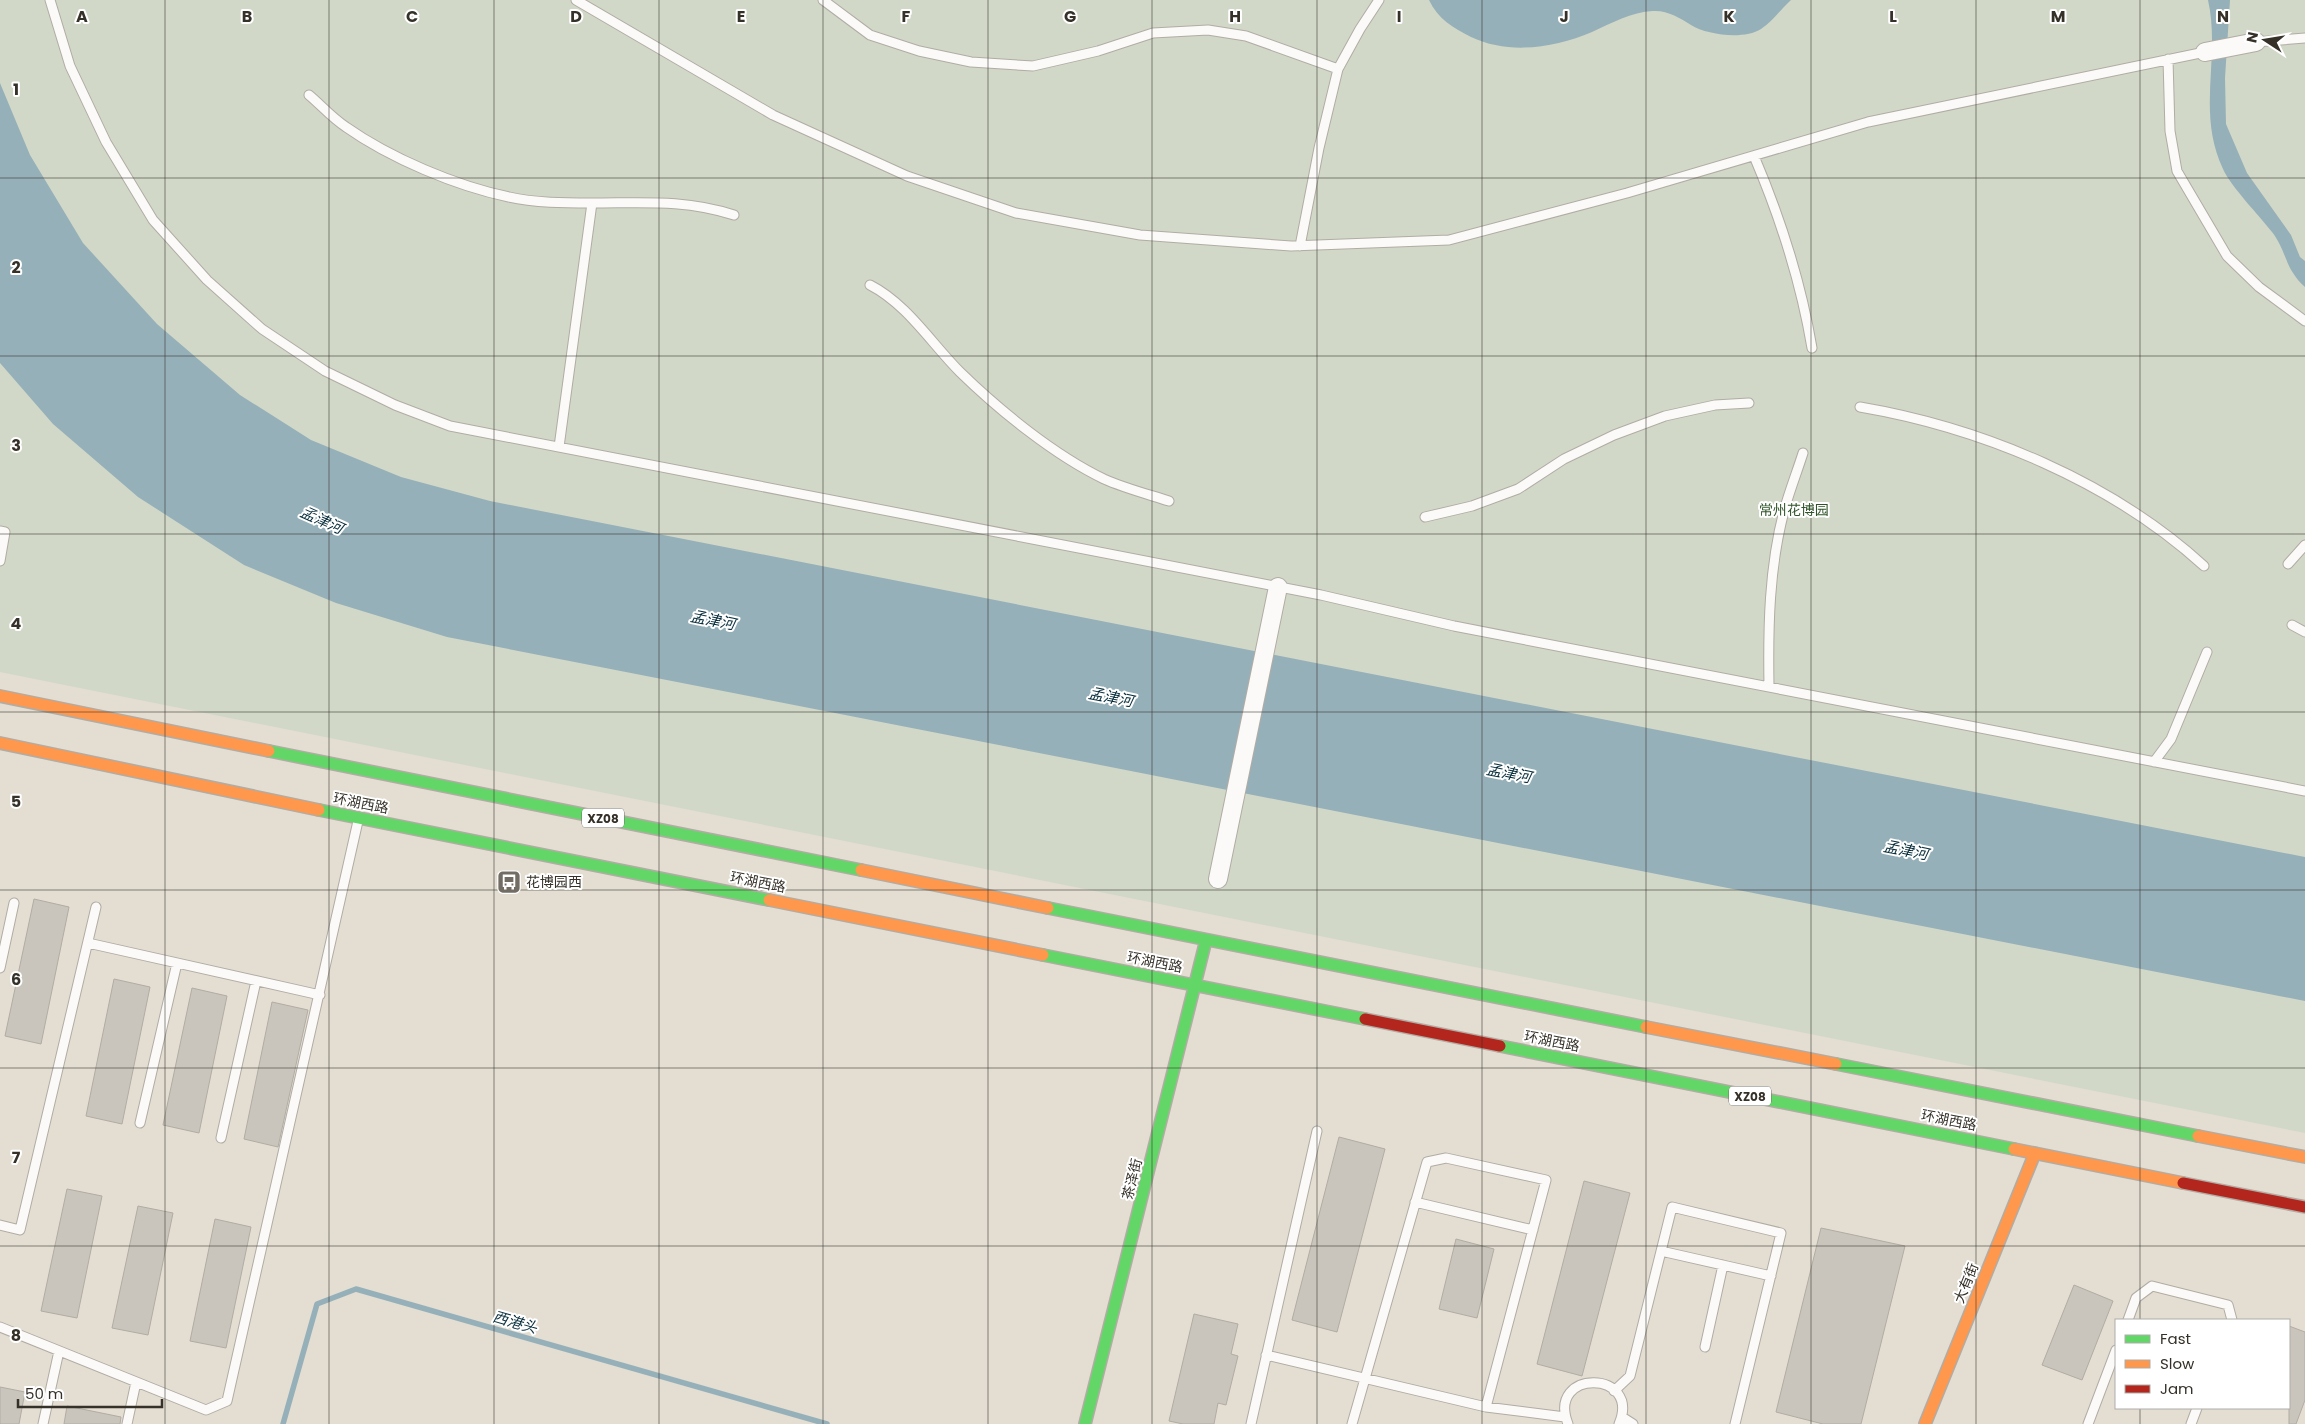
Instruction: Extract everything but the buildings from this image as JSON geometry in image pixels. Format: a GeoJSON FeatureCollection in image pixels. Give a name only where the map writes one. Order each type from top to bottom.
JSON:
{"type":"FeatureCollection","features":[{"type":"Feature","properties":{"kind":"main road","name":"XZ08"},"geometry":{"type":"LineString","coordinates":[[0,696],[1206,940],[2305,1157]]}},
{"type":"Feature","properties":{"kind":"main road","name":"环湖西路"},"geometry":{"type":"LineString","coordinates":[[0,743],[359,818],[2305,1207]]}},
{"type":"Feature","properties":{"kind":"main road","name":"茶泽街"},"geometry":{"type":"LineString","coordinates":[[1085,1424],[1206,940]]}},
{"type":"Feature","properties":{"kind":"main road","name":"大有街"},"geometry":{"type":"LineString","coordinates":[[1925,1424],[2035,1153]]}},
{"type":"Feature","properties":{"kind":"street"},"geometry":{"type":"LineString","coordinates":[[2205,52],[2256,42]]}},
{"type":"Feature","properties":{"kind":"street"},"geometry":{"type":"LineString","coordinates":[[1218,879],[1278,587]]}},
{"type":"Feature","properties":{"kind":"lane"},"geometry":{"type":"LineString","coordinates":[[50,0],[70,66],[106,142],[153,220],[214,286],[262,329],[325,371],[395,405],[450,426],[1278,587],[1454,626],[2305,791]]}},
{"type":"Feature","properties":{"kind":"lane"},"geometry":{"type":"LineString","coordinates":[[576,0],[773,115],[907,176],[1007,210],[1140,235],[1300,246],[1449,240],[1627,193],[1868,122],[2205,52]]}},
{"type":"Feature","properties":{"kind":"lane"},"geometry":{"type":"LineString","coordinates":[[823,0],[870,35],[919,51],[971,62],[1033,66],[1098,51],[1153,34],[1208,30],[1246,36],[1338,69]]}},
{"type":"Feature","properties":{"kind":"lane"},"geometry":{"type":"LineString","coordinates":[[1300,246],[1319,148],[1338,69],[1360,28],[1379,0]]}},
{"type":"Feature","properties":{"kind":"lane"},"geometry":{"type":"LineString","coordinates":[[2256,42],[2305,38]]}},
{"type":"Feature","properties":{"kind":"lane"},"geometry":{"type":"LineString","coordinates":[[2168,59],[2170,131],[2177,171],[2227,256],[2259,287],[2305,321]]}},
{"type":"Feature","properties":{"kind":"lane"},"geometry":{"type":"LineString","coordinates":[[309,95],[344,127],[378,147],[466,185],[509,197],[592,203],[672,202],[708,206],[734,215]]}},
{"type":"Feature","properties":{"kind":"lane"},"geometry":{"type":"LineString","coordinates":[[1754,156],[1768,190],[1806,310],[1812,348]]}},
{"type":"Feature","properties":{"kind":"lane"},"geometry":{"type":"LineString","coordinates":[[560,447],[592,203]]}},
{"type":"Feature","properties":{"kind":"lane"},"geometry":{"type":"LineString","coordinates":[[870,285],[882,291],[902,308],[936,348],[985,396],[1048,445],[1104,479],[1169,501]]}},
{"type":"Feature","properties":{"kind":"lane"},"geometry":{"type":"LineString","coordinates":[[1424,517],[1472,506],[1518,488],[1564,459],[1614,435],[1665,416],[1715,405],[1749,403]]}},
{"type":"Feature","properties":{"kind":"lane"},"geometry":{"type":"LineString","coordinates":[[1860,407],[1906,415],[1955,430],[2036,461],[2099,489],[2180,544],[2204,566]]}},
{"type":"Feature","properties":{"kind":"lane"},"geometry":{"type":"LineString","coordinates":[[1769,686],[1768,627],[1771,584],[1784,512],[1803,453]]}},
{"type":"Feature","properties":{"kind":"lane"},"geometry":{"type":"LineString","coordinates":[[0,531],[5,532],[0,561]]}},
{"type":"Feature","properties":{"kind":"lane"},"geometry":{"type":"LineString","coordinates":[[2288,564],[2305,545]]}},
{"type":"Feature","properties":{"kind":"lane"},"geometry":{"type":"LineString","coordinates":[[2292,625],[2305,632]]}},
{"type":"Feature","properties":{"kind":"lane"},"geometry":{"type":"LineString","coordinates":[[2154,762],[2172,739],[2207,652]]}},
{"type":"Feature","properties":{"kind":"lane"},"geometry":{"type":"LineString","coordinates":[[0,1327],[206,1410],[227,1401],[359,818]]}},
{"type":"Feature","properties":{"kind":"lane"},"geometry":{"type":"LineString","coordinates":[[0,968],[14,904]]}},
{"type":"Feature","properties":{"kind":"lane"},"geometry":{"type":"LineString","coordinates":[[0,1225],[20,1230],[96,907]]}},
{"type":"Feature","properties":{"kind":"lane"},"geometry":{"type":"LineString","coordinates":[[88,943],[320,995]]}},
{"type":"Feature","properties":{"kind":"lane"},"geometry":{"type":"LineString","coordinates":[[140,1123],[177,963]]}},
{"type":"Feature","properties":{"kind":"lane"},"geometry":{"type":"LineString","coordinates":[[221,1138],[256,980]]}},
{"type":"Feature","properties":{"kind":"lane"},"geometry":{"type":"LineString","coordinates":[[1251,1424],[1317,1131]]}},
{"type":"Feature","properties":{"kind":"lane"},"geometry":{"type":"LineString","coordinates":[[1352,1424],[1427,1162],[1446,1158],[1546,1180],[1486,1408]]}},
{"type":"Feature","properties":{"kind":"lane"},"geometry":{"type":"LineString","coordinates":[[1415,1202],[1533,1230]]}},
{"type":"Feature","properties":{"kind":"lane"},"geometry":{"type":"LineString","coordinates":[[1614,1391],[1630,1376],[1672,1207],[1781,1233],[1735,1424]]}},
{"type":"Feature","properties":{"kind":"lane"},"geometry":{"type":"LineString","coordinates":[[1661,1251],[1771,1276]]}},
{"type":"Feature","properties":{"kind":"lane"},"geometry":{"type":"LineString","coordinates":[[1705,1347],[1723,1265]]}},
{"type":"Feature","properties":{"kind":"lane"},"geometry":{"type":"LineString","coordinates":[[2128,1319],[2136,1298],[2152,1286],[2228,1305],[2232,1319]]}},
{"type":"Feature","properties":{"kind":"lane"},"geometry":{"type":"LineString","coordinates":[[43,1424],[59,1351]]}},
{"type":"Feature","properties":{"kind":"lane"},"geometry":{"type":"LineString","coordinates":[[2088,1424],[2115,1353]]}},
{"type":"Feature","properties":{"kind":"lane"},"geometry":{"type":"LineString","coordinates":[[1266,1355],[1486,1408],[1566,1420],[1567,1398],[1580,1384],[1598,1382],[1614,1391],[1622,1408],[1620,1421],[1633,1424]]}},
{"type":"Feature","properties":{"kind":"lane"},"geometry":{"type":"LineString","coordinates":[[126,1424],[136,1382]]}},
{"type":"Feature","properties":{"kind":"lane"},"geometry":{"type":"LineString","coordinates":[[2191,1424],[2198,1409]]}},
{"type":"Feature","properties":{"kind":"green space","name":"常州花博园"},"geometry":{"type":"Polygon","coordinates":[[[0,0],[2305,0],[2305,1133],[0,672],[0,0]]]}},
{"type":"Feature","properties":{"kind":"water"},"geometry":{"type":"Polygon","coordinates":[[[1429,0],[1791,0],[1761,29],[1745,34],[1716,34],[1698,28],[1668,13],[1653,11],[1629,16],[1577,38],[1547,45],[1516,48],[1486,43],[1464,34],[1441,18],[1429,0]]]}},
{"type":"Feature","properties":{"kind":"water"},"geometry":{"type":"Polygon","coordinates":[[[2208,0],[2230,0],[2225,78],[2226,124],[2247,173],[2291,235],[2300,257],[2305,261],[2305,287],[2293,273],[2277,239],[2227,176],[2215,148],[2210,106],[2212,43],[2208,0]]]}},
{"type":"Feature","properties":{"kind":"water","name":"孟津河"},"geometry":{"type":"Polygon","coordinates":[[[0,83],[30,155],[83,243],[157,324],[240,395],[311,440],[401,477],[490,501],[2305,857],[2305,1001],[447,637],[336,603],[244,565],[138,497],[53,424],[0,363],[0,83]]]}},
{"type":"Feature","properties":{"kind":"waterway","name":"西港头"},"geometry":{"type":"LineString","coordinates":[[283,1424],[317,1304],[356,1289],[827,1424]]}},
{"type":"Feature","properties":{"kind":"traffic: fast"},"geometry":{"type":"LineString","coordinates":[[269,751],[861,870]]}},
{"type":"Feature","properties":{"kind":"traffic: fast"},"geometry":{"type":"LineString","coordinates":[[319,810],[769,900]]}},
{"type":"Feature","properties":{"kind":"traffic: fast"},"geometry":{"type":"LineString","coordinates":[[1048,908],[1646,1027]]}},
{"type":"Feature","properties":{"kind":"traffic: fast"},"geometry":{"type":"LineString","coordinates":[[1085,1424],[1206,940]]}},
{"type":"Feature","properties":{"kind":"traffic: fast"},"geometry":{"type":"LineString","coordinates":[[1043,955],[1365,1019]]}},
{"type":"Feature","properties":{"kind":"traffic: fast"},"geometry":{"type":"LineString","coordinates":[[1500,1046],[2014,1149]]}},
{"type":"Feature","properties":{"kind":"traffic: fast"},"geometry":{"type":"LineString","coordinates":[[1836,1064],[2198,1136]]}},
{"type":"Feature","properties":{"kind":"traffic: slow"},"geometry":{"type":"LineString","coordinates":[[0,696],[269,751]]}},
{"type":"Feature","properties":{"kind":"traffic: slow"},"geometry":{"type":"LineString","coordinates":[[0,743],[319,810]]}},
{"type":"Feature","properties":{"kind":"traffic: slow"},"geometry":{"type":"LineString","coordinates":[[861,870],[1048,908]]}},
{"type":"Feature","properties":{"kind":"traffic: slow"},"geometry":{"type":"LineString","coordinates":[[769,900],[1043,955]]}},
{"type":"Feature","properties":{"kind":"traffic: slow"},"geometry":{"type":"LineString","coordinates":[[1646,1027],[1836,1064]]}},
{"type":"Feature","properties":{"kind":"traffic: slow"},"geometry":{"type":"LineString","coordinates":[[2198,1136],[2305,1157]]}},
{"type":"Feature","properties":{"kind":"traffic: slow"},"geometry":{"type":"LineString","coordinates":[[2014,1149],[2183,1183]]}},
{"type":"Feature","properties":{"kind":"traffic: slow"},"geometry":{"type":"LineString","coordinates":[[1925,1424],[2035,1153]]}},
{"type":"Feature","properties":{"kind":"traffic: jam"},"geometry":{"type":"LineString","coordinates":[[1365,1019],[1500,1046]]}},
{"type":"Feature","properties":{"kind":"traffic: jam"},"geometry":{"type":"LineString","coordinates":[[2183,1183],[2305,1207]]}},
{"type":"Feature","properties":{"kind":"place","name":"花博园西"},"geometry":{"type":"Point","coordinates":[509,882]}}]}
